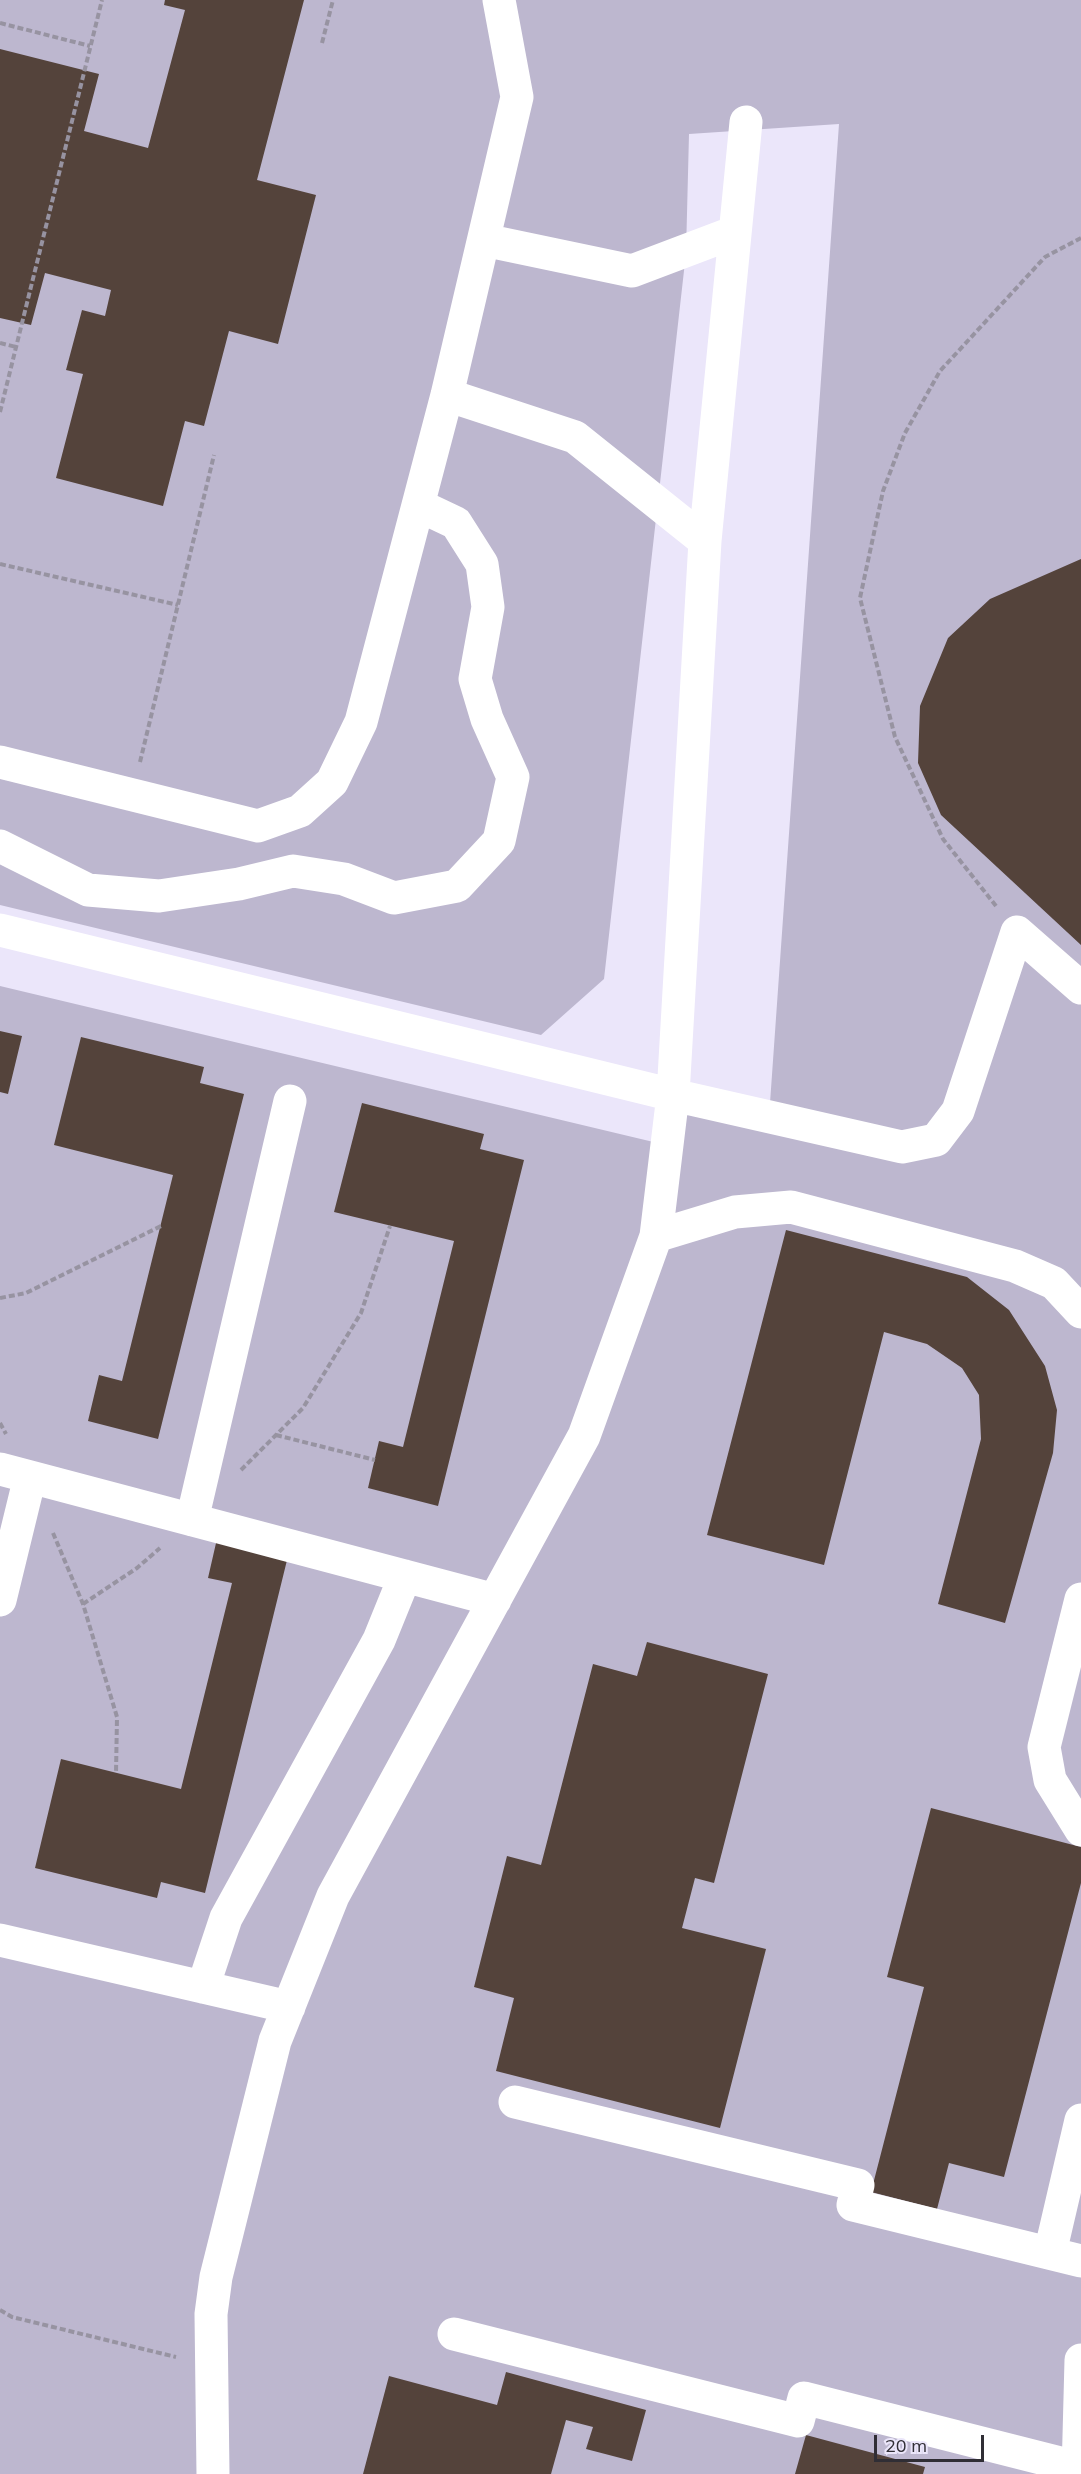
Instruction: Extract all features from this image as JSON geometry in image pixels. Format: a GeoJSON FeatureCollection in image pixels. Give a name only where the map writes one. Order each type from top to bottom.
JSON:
{"type":"FeatureCollection","features":[{"type":"Feature","properties":{"kind":"street"},"geometry":{"type":"LineString","coordinates":[[0,762],[258,826],[300,811],[332,782],[362,722],[447,395],[517,97],[499,0]]}},
{"type":"Feature","properties":{"kind":"street"},"geometry":{"type":"LineString","coordinates":[[213,2474],[211,2314],[216,2277],[275,2041],[333,1896],[584,1436],[656,1236],[673,1095],[705,541],[746,122]]}},
{"type":"Feature","properties":{"kind":"street"},"geometry":{"type":"LineString","coordinates":[[484,240],[632,271],[735,232]]}},
{"type":"Feature","properties":{"kind":"street"},"geometry":{"type":"LineString","coordinates":[[447,395],[575,437],[705,541]]}},
{"type":"Feature","properties":{"kind":"street"},"geometry":{"type":"LineString","coordinates":[[0,846],[88,890],[159,896],[238,884],[293,871],[344,879],[394,898],[457,886],[499,841],[513,777],[488,719],[475,679],[488,607],[482,564],[456,523],[418,505]]}},
{"type":"Feature","properties":{"kind":"street"},"geometry":{"type":"LineString","coordinates":[[0,930],[673,1095],[902,1147],[936,1140],[958,1111],[1017,932],[1081,988]]}},
{"type":"Feature","properties":{"kind":"street"},"geometry":{"type":"LineString","coordinates":[[192,1520],[290,1101]]}},
{"type":"Feature","properties":{"kind":"street"},"geometry":{"type":"LineString","coordinates":[[656,1236],[735,1212],[791,1207],[1015,1266],[1054,1283],[1081,1312]]}},
{"type":"Feature","properties":{"kind":"street"},"geometry":{"type":"LineString","coordinates":[[0,1600],[15,1473],[495,1600]]}},
{"type":"Feature","properties":{"kind":"street"},"geometry":{"type":"LineString","coordinates":[[203,1987],[226,1918],[379,1640],[405,1576]]}},
{"type":"Feature","properties":{"kind":"street"},"geometry":{"type":"LineString","coordinates":[[1081,1599],[1044,1747],[1050,1780],[1081,1830]]}},
{"type":"Feature","properties":{"kind":"street"},"geometry":{"type":"LineString","coordinates":[[0,1940],[289,2007]]}},
{"type":"Feature","properties":{"kind":"street"},"geometry":{"type":"LineString","coordinates":[[515,2102],[858,2185],[853,2205],[1081,2261]]}},
{"type":"Feature","properties":{"kind":"street"},"geometry":{"type":"LineString","coordinates":[[1050,2253],[1081,2120]]}},
{"type":"Feature","properties":{"kind":"street"},"geometry":{"type":"LineString","coordinates":[[454,2334],[798,2421],[804,2398],[1007,2462],[1077,2471],[1081,2360]]}},
{"type":"Feature","properties":{"kind":"path"},"geometry":{"type":"LineString","coordinates":[[0,412],[102,0]]}},
{"type":"Feature","properties":{"kind":"path"},"geometry":{"type":"LineString","coordinates":[[322,44],[333,0]]}},
{"type":"Feature","properties":{"kind":"path"},"geometry":{"type":"LineString","coordinates":[[0,22],[90,46]]}},
{"type":"Feature","properties":{"kind":"path"},"geometry":{"type":"LineString","coordinates":[[1017,932],[943,839],[895,737],[860,598],[882,491],[905,433],[940,371],[1045,257],[1081,238]]}},
{"type":"Feature","properties":{"kind":"path"},"geometry":{"type":"LineString","coordinates":[[0,343],[16,347]]}},
{"type":"Feature","properties":{"kind":"path"},"geometry":{"type":"LineString","coordinates":[[132,795],[214,455]]}},
{"type":"Feature","properties":{"kind":"path"},"geometry":{"type":"LineString","coordinates":[[0,564],[178,605]]}},
{"type":"Feature","properties":{"kind":"path"},"geometry":{"type":"LineString","coordinates":[[0,1298],[26,1293],[161,1226]]}},
{"type":"Feature","properties":{"kind":"path"},"geometry":{"type":"LineString","coordinates":[[234,1477],[303,1408],[362,1313],[390,1226]]}},
{"type":"Feature","properties":{"kind":"path"},"geometry":{"type":"LineString","coordinates":[[276,1435],[375,1460]]}},
{"type":"Feature","properties":{"kind":"path"},"geometry":{"type":"LineString","coordinates":[[82,1604],[137,1568],[192,1520]]}},
{"type":"Feature","properties":{"kind":"path"},"geometry":{"type":"LineString","coordinates":[[52,1530],[82,1604],[117,1717],[116,1773]]}},
{"type":"Feature","properties":{"kind":"path"},"geometry":{"type":"LineString","coordinates":[[0,2310],[12,2317],[212,2366]]}},
{"type":"Feature","properties":{"kind":"shaded area"},"geometry":{"type":"Polygon","coordinates":[[[0,0],[1081,0],[1081,2474],[0,2474],[0,986],[666,1145],[673,1095],[769,1117],[839,124],[689,134],[686,253],[604,979],[541,1035],[0,905],[0,0]]]}},
{"type":"Feature","properties":{"kind":"building"},"geometry":{"type":"Polygon","coordinates":[[[165,0],[304,0],[257,180],[316,195],[278,344],[229,331],[204,426],[185,421],[163,506],[56,478],[83,374],[66,370],[82,310],[105,316],[111,290],[45,273],[31,325],[0,318],[0,49],[99,74],[84,131],[148,148],[185,10],[164,5],[165,0]]]}},
{"type":"Feature","properties":{"kind":"building"},"geometry":{"type":"Polygon","coordinates":[[[1081,559],[1081,945],[941,815],[918,763],[920,706],[948,638],[990,599],[1081,559]]]}},
{"type":"Feature","properties":{"kind":"building"},"geometry":{"type":"Polygon","coordinates":[[[0,1031],[22,1036],[8,1094],[0,1092],[0,1031]]]}},
{"type":"Feature","properties":{"kind":"building"},"geometry":{"type":"Polygon","coordinates":[[[81,1037],[204,1067],[200,1083],[244,1094],[158,1439],[88,1421],[99,1375],[122,1381],[173,1175],[54,1145],[81,1037]]]}},
{"type":"Feature","properties":{"kind":"building"},"geometry":{"type":"Polygon","coordinates":[[[362,1103],[484,1134],[480,1149],[524,1160],[438,1506],[368,1488],[379,1441],[403,1447],[454,1241],[334,1212],[362,1103]]]}},
{"type":"Feature","properties":{"kind":"building"},"geometry":{"type":"Polygon","coordinates":[[[786,1230],[967,1277],[1009,1310],[1045,1366],[1057,1410],[1053,1453],[1005,1623],[938,1604],[981,1439],[979,1395],[962,1368],[927,1344],[884,1332],[824,1565],[707,1535],[786,1230]]]}},
{"type":"Feature","properties":{"kind":"building"},"geometry":{"type":"Polygon","coordinates":[[[219,1530],[290,1548],[205,1893],[161,1882],[157,1898],[35,1868],[61,1759],[181,1789],[232,1583],[208,1578],[219,1530]]]}},
{"type":"Feature","properties":{"kind":"building"},"geometry":{"type":"Polygon","coordinates":[[[647,1642],[768,1674],[714,1883],[695,1878],[682,1928],[766,1949],[720,2128],[496,2071],[514,1998],[474,1987],[507,1856],[541,1865],[593,1664],[637,1676],[647,1642]]]}},
{"type":"Feature","properties":{"kind":"building"},"geometry":{"type":"Polygon","coordinates":[[[931,1808],[1081,1847],[1081,1883],[1004,2177],[949,2163],[937,2209],[871,2192],[924,1987],[887,1977],[931,1808]]]}},
{"type":"Feature","properties":{"kind":"building"},"geometry":{"type":"Polygon","coordinates":[[[506,2372],[646,2410],[632,2461],[586,2449],[593,2427],[566,2420],[551,2474],[363,2474],[389,2376],[497,2405],[506,2372]]]}},
{"type":"Feature","properties":{"kind":"building"},"geometry":{"type":"Polygon","coordinates":[[[806,2435],[925,2467],[923,2474],[795,2474],[806,2435]]]}}]}
